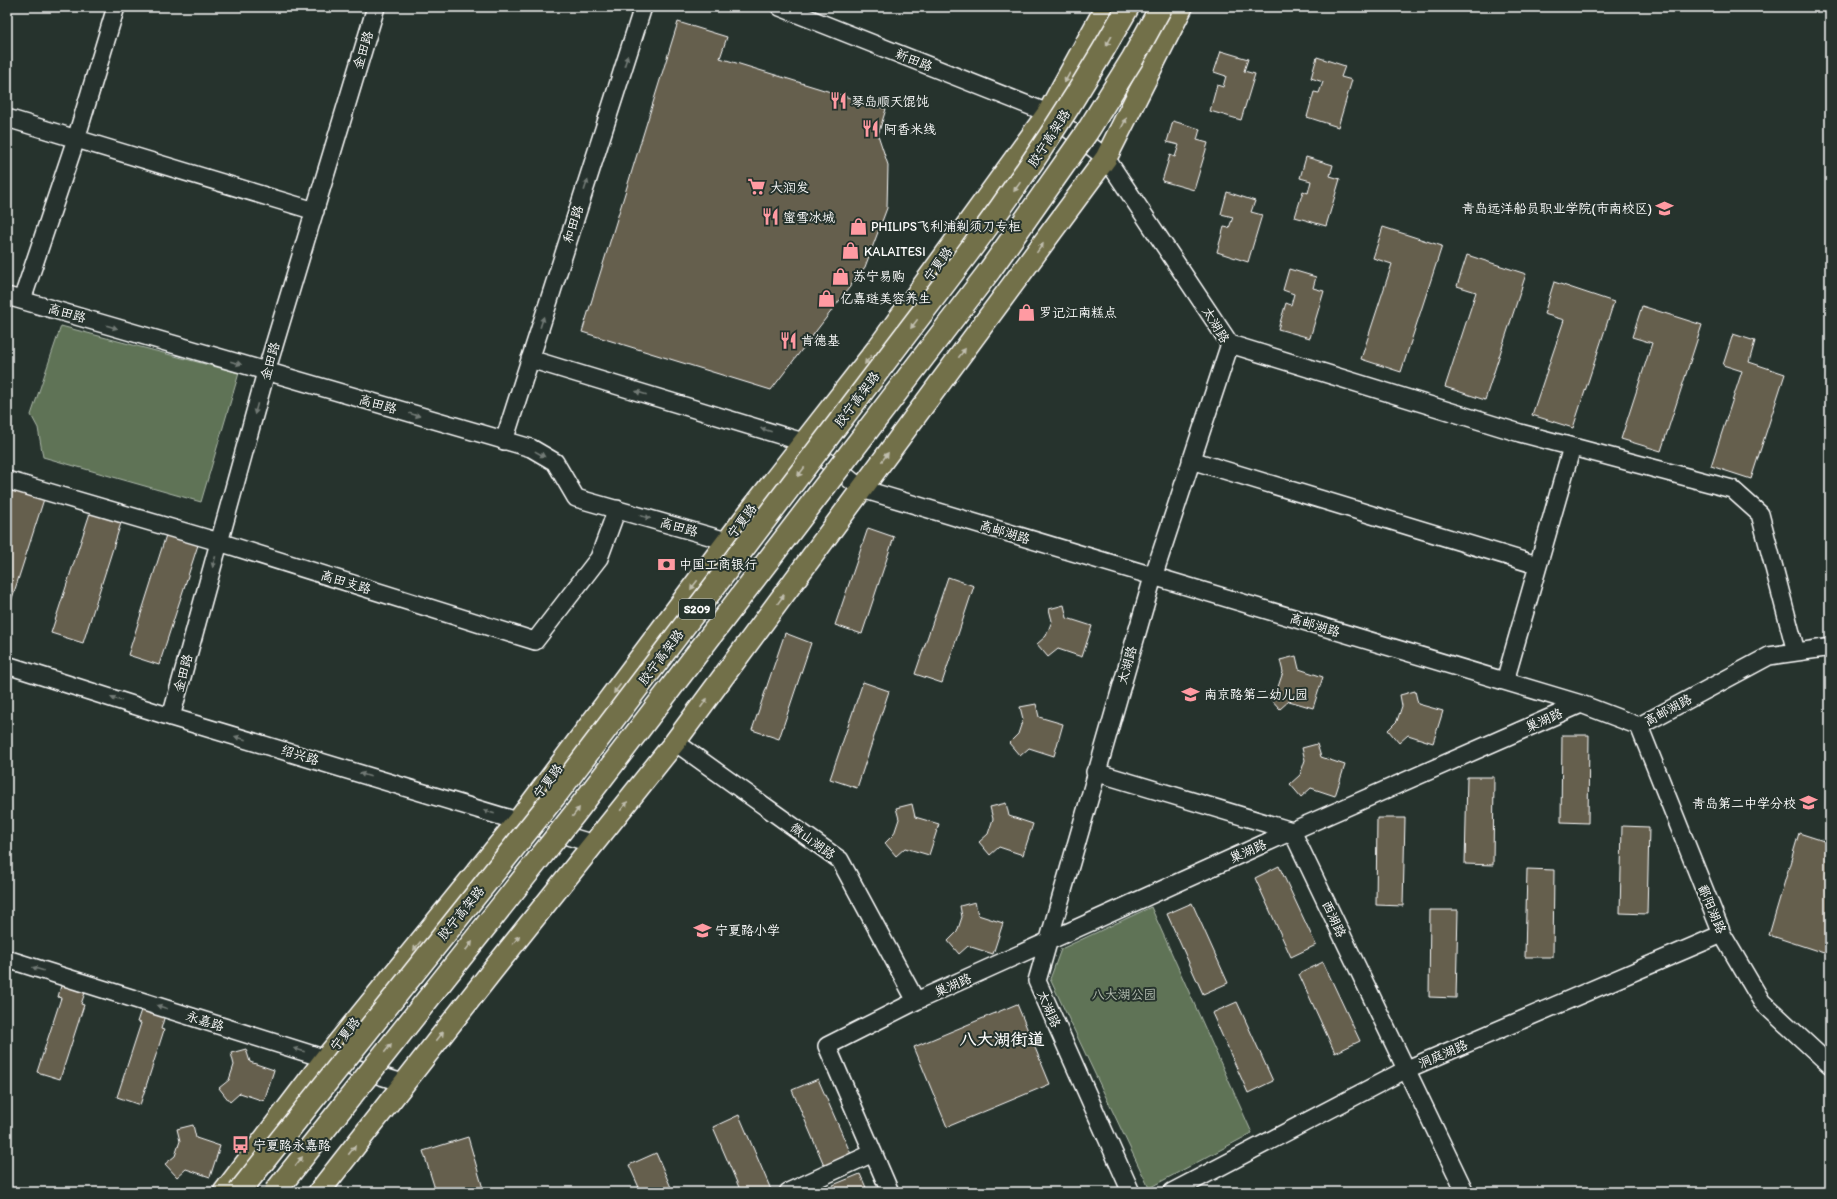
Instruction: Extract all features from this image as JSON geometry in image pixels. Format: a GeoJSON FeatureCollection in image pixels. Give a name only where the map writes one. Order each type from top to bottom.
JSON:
{"type":"FeatureCollection","features":[{"type":"Feature","properties":{"kind":"highway","name":"胶宁高架路"},"geometry":{"type":"LineString","coordinates":[[239,1192],[554,796],[968,254],[1018,186],[1065,114],[1128,7]]}},
{"type":"Feature","properties":{"kind":"highway","name":"胶宁高架路"},"geometry":{"type":"LineString","coordinates":[[275,1192],[585,799],[990,270],[1087,132],[1133,58],[1161,7]]}},
{"type":"Feature","properties":{"kind":"main road","name":"宁夏路"},"geometry":{"type":"LineString","coordinates":[[224,1192],[325,1059],[518,821],[727,541],[876,349],[1048,113],[1106,7]]}},
{"type":"Feature","properties":{"kind":"main road"},"geometry":{"type":"LineString","coordinates":[[319,1192],[403,1083],[676,742],[1106,158],[1182,7]]}},
{"type":"Feature","properties":{"kind":"street"},"geometry":{"type":"LineString","coordinates":[[15,298],[76,139],[116,7]]}},
{"type":"Feature","properties":{"kind":"street","name":"金田路"},"geometry":{"type":"LineString","coordinates":[[171,717],[266,372],[376,7]]}},
{"type":"Feature","properties":{"kind":"street","name":"和田路"},"geometry":{"type":"LineString","coordinates":[[504,441],[643,7]]}},
{"type":"Feature","properties":{"kind":"street","name":"新田路"},"geometry":{"type":"LineString","coordinates":[[789,9],[1048,113],[1106,158]]}},
{"type":"Feature","properties":{"kind":"street"},"geometry":{"type":"LineString","coordinates":[[7,118],[314,211]]}},
{"type":"Feature","properties":{"kind":"street","name":"太湖路"},"geometry":{"type":"LineString","coordinates":[[1106,158],[1230,344],[1153,576],[1095,772],[1037,981],[1131,1192]]}},
{"type":"Feature","properties":{"kind":"street","name":"高田路"},"geometry":{"type":"LineString","coordinates":[[15,298],[531,448],[555,462],[576,498],[727,541]]}},
{"type":"Feature","properties":{"kind":"street"},"geometry":{"type":"LineString","coordinates":[[1230,344],[1520,433],[1732,489],[1760,514],[1796,652]]}},
{"type":"Feature","properties":{"kind":"street"},"geometry":{"type":"LineString","coordinates":[[530,359],[803,442]]}},
{"type":"Feature","properties":{"kind":"street","name":"高邮湖路"},"geometry":{"type":"LineString","coordinates":[[803,442],[862,489],[1581,704],[1639,726],[1769,656],[1825,648],[1830,650]]}},
{"type":"Feature","properties":{"kind":"street"},"geometry":{"type":"LineString","coordinates":[[1505,681],[1572,447]]}},
{"type":"Feature","properties":{"kind":"street"},"geometry":{"type":"LineString","coordinates":[[1191,460],[1537,565]]}},
{"type":"Feature","properties":{"kind":"street","name":"高田支路"},"geometry":{"type":"LineString","coordinates":[[7,480],[219,542],[535,641],[599,558],[617,509]]}},
{"type":"Feature","properties":{"kind":"street","name":"绍兴路"},"geometry":{"type":"LineString","coordinates":[[7,665],[171,717],[594,844]]}},
{"type":"Feature","properties":{"kind":"street","name":"巢湖路"},"geometry":{"type":"LineString","coordinates":[[873,1153],[826,1046],[916,1001],[1292,831],[1581,704]]}},
{"type":"Feature","properties":{"kind":"street","name":"鄱阳湖路"},"geometry":{"type":"LineString","coordinates":[[1639,726],[1722,934],[1762,1002],[1830,1065]]}},
{"type":"Feature","properties":{"kind":"street","name":"微山湖路"},"geometry":{"type":"LineString","coordinates":[[676,742],[840,860],[916,1001]]}},
{"type":"Feature","properties":{"kind":"street"},"geometry":{"type":"LineString","coordinates":[[1095,772],[1292,831]]}},
{"type":"Feature","properties":{"kind":"street","name":"西湖路"},"geometry":{"type":"LineString","coordinates":[[1292,831],[1405,1070],[1465,1192]]}},
{"type":"Feature","properties":{"kind":"street","name":"洞庭湖路"},"geometry":{"type":"LineString","coordinates":[[1172,1192],[1405,1070],[1722,934]]}},
{"type":"Feature","properties":{"kind":"street","name":"永嘉路"},"geometry":{"type":"LineString","coordinates":[[7,959],[403,1083]]}},
{"type":"Feature","properties":{"kind":"street"},"geometry":{"type":"LineString","coordinates":[[788,1192],[873,1153],[890,1192]]}},
{"type":"Feature","properties":{"kind":"green space"},"geometry":{"type":"Polygon","coordinates":[[[61,326],[239,373],[201,502],[43,457],[38,428],[31,415],[61,326]]]}},
{"type":"Feature","properties":{"kind":"green space","name":"八大湖公园"},"geometry":{"type":"Polygon","coordinates":[[[1151,907],[1252,1133],[1149,1188],[1050,979],[1061,949],[1151,907]]]}},
{"type":"Feature","properties":{"kind":"building","name":"大润发"},"geometry":{"type":"Polygon","coordinates":[[[678,22],[727,37],[720,58],[886,109],[878,135],[888,165],[887,208],[865,267],[771,390],[582,332],[678,22]]]}},
{"type":"Feature","properties":{"kind":"building"},"geometry":{"type":"Polygon","coordinates":[[[1221,51],[1248,59],[1244,71],[1255,74],[1241,120],[1210,111],[1217,85],[1223,87],[1226,76],[1214,72],[1221,51]]]}},
{"type":"Feature","properties":{"kind":"building"},"geometry":{"type":"Polygon","coordinates":[[[1317,57],[1345,66],[1341,77],[1352,80],[1338,127],[1307,117],[1314,92],[1319,93],[1323,82],[1311,78],[1317,57]]]}},
{"type":"Feature","properties":{"kind":"building"},"geometry":{"type":"Polygon","coordinates":[[[1173,121],[1200,129],[1197,140],[1208,143],[1194,190],[1162,181],[1170,155],[1175,157],[1179,145],[1167,142],[1173,121]]]}},
{"type":"Feature","properties":{"kind":"building"},"geometry":{"type":"Polygon","coordinates":[[[1306,157],[1333,165],[1330,176],[1340,179],[1326,226],[1295,217],[1303,191],[1308,193],[1311,181],[1300,178],[1306,157]]]}},
{"type":"Feature","properties":{"kind":"building"},"geometry":{"type":"Polygon","coordinates":[[[1227,192],[1255,201],[1251,212],[1262,215],[1248,262],[1217,252],[1224,227],[1229,228],[1233,217],[1221,214],[1227,192]]]}},
{"type":"Feature","properties":{"kind":"building"},"geometry":{"type":"Polygon","coordinates":[[[1383,227],[1442,246],[1401,372],[1361,359],[1392,264],[1373,258],[1383,227]]]}},
{"type":"Feature","properties":{"kind":"building"},"geometry":{"type":"Polygon","coordinates":[[[1467,255],[1526,274],[1485,400],[1445,387],[1476,292],[1457,286],[1467,255]]]}},
{"type":"Feature","properties":{"kind":"building"},"geometry":{"type":"Polygon","coordinates":[[[1289,269],[1316,277],[1313,288],[1324,291],[1310,338],[1278,329],[1286,303],[1291,305],[1294,294],[1283,290],[1289,269]]]}},
{"type":"Feature","properties":{"kind":"building"},"geometry":{"type":"Polygon","coordinates":[[[1554,282],[1614,302],[1573,428],[1532,415],[1564,320],[1544,314],[1554,282]]]}},
{"type":"Feature","properties":{"kind":"building"},"geometry":{"type":"Polygon","coordinates":[[[1642,306],[1702,325],[1661,451],[1621,439],[1652,343],[1632,337],[1642,306]]]}},
{"type":"Feature","properties":{"kind":"building"},"geometry":{"type":"Polygon","coordinates":[[[1733,334],[1755,341],[1749,362],[1785,374],[1751,479],[1711,466],[1742,371],[1723,365],[1733,334]]]}},
{"type":"Feature","properties":{"kind":"building"},"geometry":{"type":"Polygon","coordinates":[[[12,489],[44,499],[7,614],[7,505],[12,489]]]}},
{"type":"Feature","properties":{"kind":"building"},"geometry":{"type":"Polygon","coordinates":[[[90,513],[121,523],[83,643],[51,633],[90,513]]]}},
{"type":"Feature","properties":{"kind":"building"},"geometry":{"type":"Polygon","coordinates":[[[868,528],[894,537],[862,634],[835,625],[868,528]]]}},
{"type":"Feature","properties":{"kind":"building"},"geometry":{"type":"Polygon","coordinates":[[[166,535],[198,545],[159,665],[128,655],[166,535]]]}},
{"type":"Feature","properties":{"kind":"building"},"geometry":{"type":"Polygon","coordinates":[[[948,577],[974,586],[942,683],[915,674],[948,577]]]}},
{"type":"Feature","properties":{"kind":"building"},"geometry":{"type":"Polygon","coordinates":[[[1064,605],[1067,618],[1092,626],[1082,657],[1058,649],[1048,657],[1037,644],[1046,636],[1052,621],[1049,609],[1064,605]]]}},
{"type":"Feature","properties":{"kind":"building"},"geometry":{"type":"Polygon","coordinates":[[[785,633],[811,643],[779,739],[752,730],[785,633]]]}},
{"type":"Feature","properties":{"kind":"building"},"geometry":{"type":"Polygon","coordinates":[[[1296,656],[1299,669],[1323,677],[1313,708],[1289,701],[1280,709],[1268,696],[1278,687],[1283,672],[1280,660],[1296,656]]]}},
{"type":"Feature","properties":{"kind":"building"},"geometry":{"type":"Polygon","coordinates":[[[863,682],[889,691],[857,788],[830,779],[863,682]]]}},
{"type":"Feature","properties":{"kind":"building"},"geometry":{"type":"Polygon","coordinates":[[[1415,691],[1418,704],[1443,711],[1433,743],[1408,735],[1399,743],[1388,730],[1397,721],[1402,706],[1400,695],[1415,691]]]}},
{"type":"Feature","properties":{"kind":"building"},"geometry":{"type":"Polygon","coordinates":[[[1036,704],[1039,717],[1063,724],[1054,756],[1029,748],[1020,756],[1009,743],[1018,734],[1023,719],[1020,707],[1036,704]]]}},
{"type":"Feature","properties":{"kind":"building"},"geometry":{"type":"Polygon","coordinates":[[[1562,735],[1589,735],[1588,823],[1561,822],[1562,735]]]}},
{"type":"Feature","properties":{"kind":"building"},"geometry":{"type":"Polygon","coordinates":[[[1317,744],[1321,757],[1345,765],[1335,796],[1311,788],[1301,797],[1290,784],[1300,775],[1305,760],[1302,748],[1317,744]]]}},
{"type":"Feature","properties":{"kind":"building"},"geometry":{"type":"Polygon","coordinates":[[[1467,777],[1494,777],[1493,865],[1465,864],[1467,777]]]}},
{"type":"Feature","properties":{"kind":"building"},"geometry":{"type":"Polygon","coordinates":[[[1006,803],[1009,816],[1033,824],[1023,855],[999,847],[990,855],[979,842],[988,834],[993,819],[990,807],[1006,803]]]}},
{"type":"Feature","properties":{"kind":"building"},"geometry":{"type":"Polygon","coordinates":[[[912,804],[915,817],[939,824],[929,855],[905,848],[896,856],[885,843],[894,834],[899,819],[896,808],[912,804]]]}},
{"type":"Feature","properties":{"kind":"building"},"geometry":{"type":"Polygon","coordinates":[[[1377,818],[1405,818],[1403,906],[1376,905],[1377,818]]]}},
{"type":"Feature","properties":{"kind":"building"},"geometry":{"type":"Polygon","coordinates":[[[1622,826],[1649,827],[1647,914],[1620,913],[1622,826]]]}},
{"type":"Feature","properties":{"kind":"building"},"geometry":{"type":"Polygon","coordinates":[[[1799,833],[1830,843],[1830,955],[1769,935],[1799,833]]]}},
{"type":"Feature","properties":{"kind":"building"},"geometry":{"type":"Polygon","coordinates":[[[1279,866],[1316,945],[1291,957],[1255,878],[1279,866]]]}},
{"type":"Feature","properties":{"kind":"building"},"geometry":{"type":"Polygon","coordinates":[[[1527,869],[1554,870],[1553,957],[1525,957],[1527,869]]]}},
{"type":"Feature","properties":{"kind":"building"},"geometry":{"type":"Polygon","coordinates":[[[975,902],[978,915],[1003,923],[993,954],[968,946],[959,954],[948,941],[957,932],[962,917],[960,906],[975,902]]]}},
{"type":"Feature","properties":{"kind":"building"},"geometry":{"type":"Polygon","coordinates":[[[1192,903],[1228,983],[1203,994],[1167,914],[1192,903]]]}},
{"type":"Feature","properties":{"kind":"building"},"geometry":{"type":"Polygon","coordinates":[[[1430,910],[1458,910],[1456,998],[1429,997],[1430,910]]]}},
{"type":"Feature","properties":{"kind":"building"},"geometry":{"type":"Polygon","coordinates":[[[1323,962],[1360,1041],[1335,1053],[1299,974],[1323,962]]]}},
{"type":"Feature","properties":{"kind":"building"},"geometry":{"type":"Polygon","coordinates":[[[62,982],[86,990],[81,1004],[84,1005],[60,1079],[37,1072],[61,998],[58,997],[62,982]]]}},
{"type":"Feature","properties":{"kind":"building"},"geometry":{"type":"Polygon","coordinates":[[[1237,1002],[1273,1081],[1248,1093],[1212,1013],[1237,1002]]]}},
{"type":"Feature","properties":{"kind":"building"},"geometry":{"type":"Polygon","coordinates":[[[1017,1004],[1050,1084],[947,1127],[914,1047],[1017,1004]]]}},
{"type":"Feature","properties":{"kind":"building"},"geometry":{"type":"Polygon","coordinates":[[[142,1007],[165,1015],[161,1029],[164,1030],[140,1105],[117,1097],[141,1023],[137,1022],[142,1007]]]}},
{"type":"Feature","properties":{"kind":"building"},"geometry":{"type":"Polygon","coordinates":[[[246,1049],[250,1062],[274,1070],[264,1101],[240,1093],[230,1102],[219,1088],[229,1080],[234,1065],[231,1053],[246,1049]]]}},
{"type":"Feature","properties":{"kind":"building"},"geometry":{"type":"Polygon","coordinates":[[[818,1079],[854,1161],[827,1172],[792,1090],[818,1079]]]}},
{"type":"Feature","properties":{"kind":"building"},"geometry":{"type":"Polygon","coordinates":[[[739,1115],[772,1192],[741,1192],[713,1127],[739,1115]]]}},
{"type":"Feature","properties":{"kind":"building"},"geometry":{"type":"Polygon","coordinates":[[[193,1125],[196,1138],[220,1146],[210,1177],[186,1169],[177,1177],[165,1164],[175,1156],[180,1141],[177,1129],[193,1125]]]}},
{"type":"Feature","properties":{"kind":"building"},"geometry":{"type":"Polygon","coordinates":[[[468,1137],[484,1192],[436,1192],[423,1151],[468,1137]]]}},
{"type":"Feature","properties":{"kind":"building"},"geometry":{"type":"Polygon","coordinates":[[[656,1153],[673,1192],[641,1192],[629,1165],[656,1153]]]}},
{"type":"Feature","properties":{"kind":"building"},"geometry":{"type":"Polygon","coordinates":[[[860,1174],[868,1192],[836,1192],[833,1185],[860,1174]]]}},
{"type":"Feature","properties":{"kind":"place","name":"琴岛顺天馄饨"},"geometry":{"type":"Point","coordinates":[838,101]}},
{"type":"Feature","properties":{"kind":"place","name":"阿香米线"},"geometry":{"type":"Point","coordinates":[871,129]}},
{"type":"Feature","properties":{"kind":"place","name":"大润发"},"geometry":{"type":"Point","coordinates":[757,187]}},
{"type":"Feature","properties":{"kind":"place","name":"青岛远洋船员职业学院(市南校区)"},"geometry":{"type":"Point","coordinates":[1665,208]}},
{"type":"Feature","properties":{"kind":"place","name":"蜜雪冰城"},"geometry":{"type":"Point","coordinates":[770,217]}},
{"type":"Feature","properties":{"kind":"place","name":"PHILIPS飞利浦剃须刀专柜"},"geometry":{"type":"Point","coordinates":[858,226]}},
{"type":"Feature","properties":{"kind":"place","name":"KALAITESI"},"geometry":{"type":"Point","coordinates":[851,251]}},
{"type":"Feature","properties":{"kind":"place","name":"苏宁易购"},"geometry":{"type":"Point","coordinates":[840,276]}},
{"type":"Feature","properties":{"kind":"place","name":"亿嘉琏美容养生"},"geometry":{"type":"Point","coordinates":[827,298]}},
{"type":"Feature","properties":{"kind":"place","name":"罗记江南糕点"},"geometry":{"type":"Point","coordinates":[1026,312]}},
{"type":"Feature","properties":{"kind":"place","name":"肯德基"},"geometry":{"type":"Point","coordinates":[788,340]}},
{"type":"Feature","properties":{"kind":"place","name":"中国工商银行"},"geometry":{"type":"Point","coordinates":[666,564]}},
{"type":"Feature","properties":{"kind":"place","name":"南京路第二幼儿园"},"geometry":{"type":"Point","coordinates":[1191,694]}},
{"type":"Feature","properties":{"kind":"place","name":"青岛第二中学分校"},"geometry":{"type":"Point","coordinates":[1809,803]}},
{"type":"Feature","properties":{"kind":"place","name":"宁夏路小学"},"geometry":{"type":"Point","coordinates":[702,930]}},
{"type":"Feature","properties":{"kind":"place","name":"宁夏路永嘉路"},"geometry":{"type":"Point","coordinates":[240,1145]}},
{"type":"Feature","properties":{"kind":"district","name":"八大湖街道"},"geometry":{"type":"Point","coordinates":[1002,1039]}}]}
